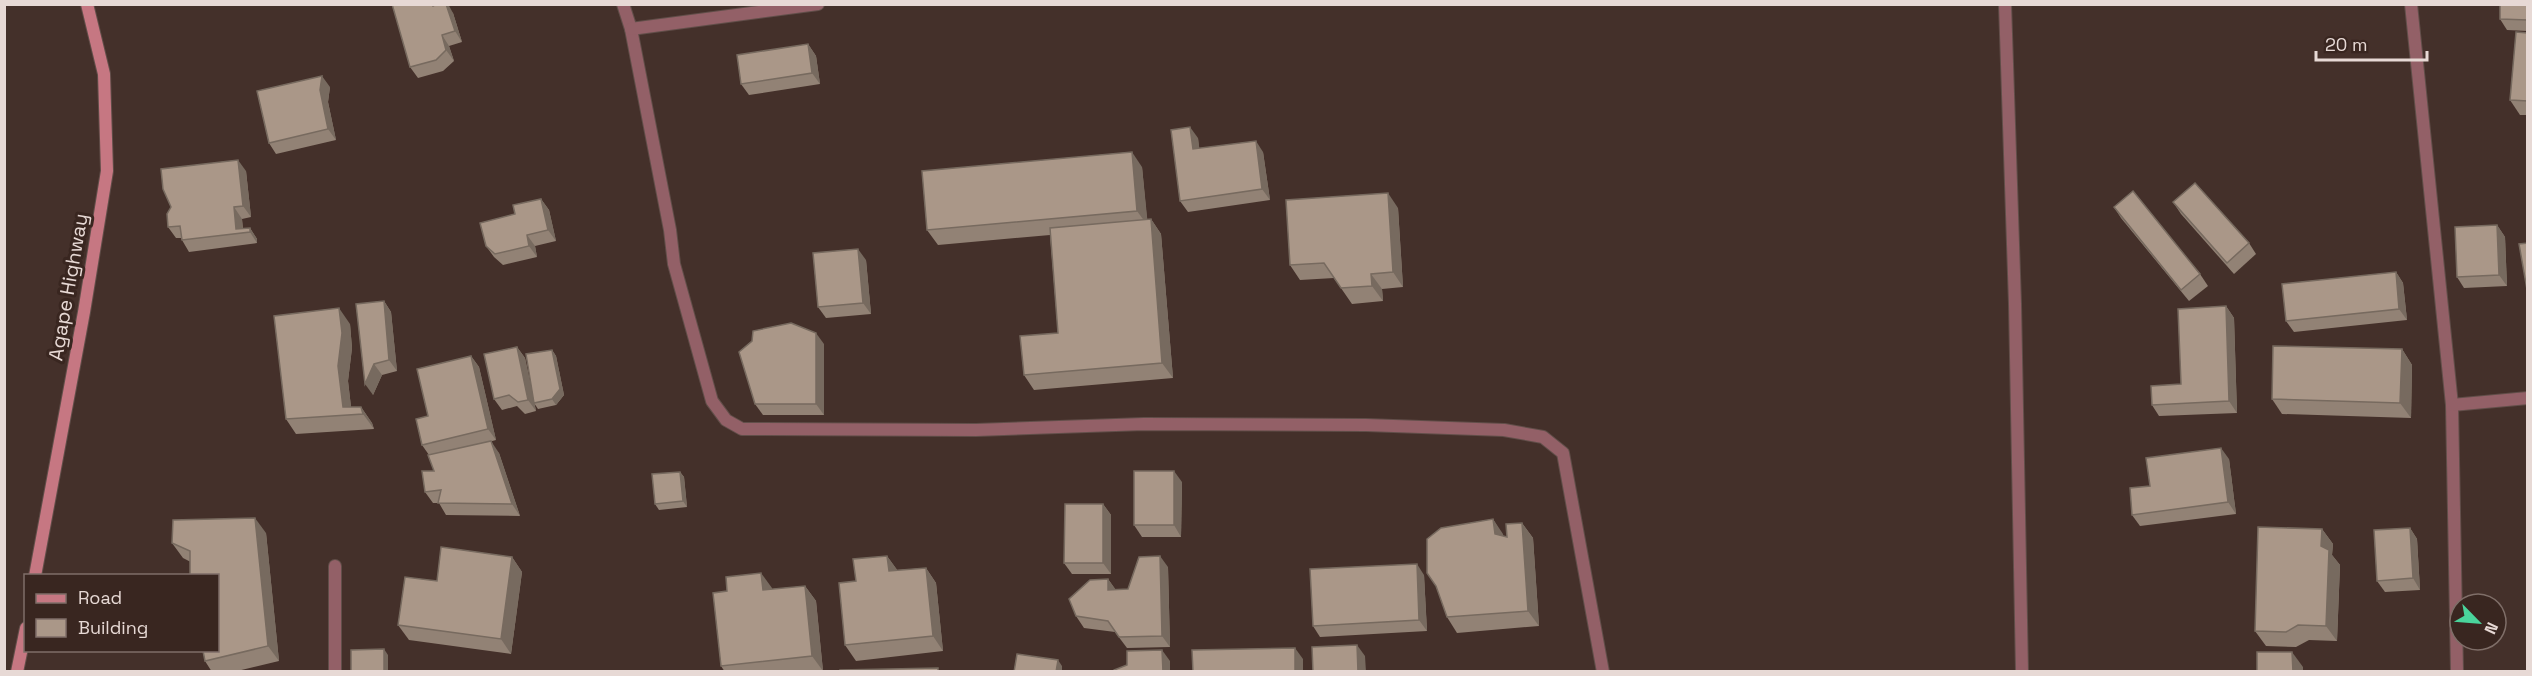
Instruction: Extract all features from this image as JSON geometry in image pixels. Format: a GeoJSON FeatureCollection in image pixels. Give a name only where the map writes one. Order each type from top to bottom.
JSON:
{"type":"FeatureCollection","features":[{"type":"Feature","properties":{"kind":"street","name":"Agape Highway"},"geometry":{"type":"LineString","coordinates":[[35,574],[84,312],[107,171],[104,74],[87,4]]}},
{"type":"Feature","properties":{"kind":"street"},"geometry":{"type":"LineString","coordinates":[[623,4],[631,29],[670,230],[674,264],[712,401],[726,420],[742,429],[976,430],[1144,424],[1354,424],[1504,430],[1543,437],[1563,453],[1603,672]]}},
{"type":"Feature","properties":{"kind":"street"},"geometry":{"type":"LineString","coordinates":[[631,29],[818,4]]}},
{"type":"Feature","properties":{"kind":"street"},"geometry":{"type":"LineString","coordinates":[[2005,4],[2015,292],[2022,672]]}},
{"type":"Feature","properties":{"kind":"street"},"geometry":{"type":"LineString","coordinates":[[2411,4],[2452,405],[2457,672]]}},
{"type":"Feature","properties":{"kind":"street"},"geometry":{"type":"LineString","coordinates":[[2452,405],[2528,398]]}},
{"type":"Feature","properties":{"kind":"street"},"geometry":{"type":"LineString","coordinates":[[335,566],[335,672]]}},
{"type":"Feature","properties":{"kind":"street"},"geometry":{"type":"LineString","coordinates":[[16,672],[24,637]]}},
{"type":"Feature","properties":{"kind":"building"},"geometry":{"type":"Polygon","coordinates":[[[392,4],[432,4],[433,6],[446,4],[455,31],[442,35],[446,50],[436,60],[410,67],[392,4]]]}},
{"type":"Feature","properties":{"kind":"building"},"geometry":{"type":"Polygon","coordinates":[[[2500,4],[2528,4],[2528,20],[2500,19],[2500,4]]]}},
{"type":"Feature","properties":{"kind":"building"},"geometry":{"type":"Polygon","coordinates":[[[2516,32],[2528,33],[2528,101],[2510,100],[2516,32]]]}},
{"type":"Feature","properties":{"kind":"building"},"geometry":{"type":"Polygon","coordinates":[[[808,44],[812,73],[741,84],[737,55],[808,44]]]}},
{"type":"Feature","properties":{"kind":"building"},"geometry":{"type":"Polygon","coordinates":[[[322,76],[320,90],[328,129],[269,143],[257,91],[322,76]]]}},
{"type":"Feature","properties":{"kind":"building"},"geometry":{"type":"Polygon","coordinates":[[[1190,127],[1193,149],[1256,141],[1262,189],[1180,201],[1171,130],[1190,127]]]}},
{"type":"Feature","properties":{"kind":"building"},"geometry":{"type":"Polygon","coordinates":[[[1132,152],[1137,211],[927,230],[922,171],[1132,152]]]}},
{"type":"Feature","properties":{"kind":"building"},"geometry":{"type":"Polygon","coordinates":[[[238,160],[243,206],[234,207],[236,229],[250,228],[250,232],[182,240],[180,226],[168,227],[167,214],[171,207],[163,189],[161,169],[238,160]]]}},
{"type":"Feature","properties":{"kind":"building"},"geometry":{"type":"Polygon","coordinates":[[[2195,183],[2249,243],[2227,263],[2173,202],[2195,183]]]}},
{"type":"Feature","properties":{"kind":"building"},"geometry":{"type":"Polygon","coordinates":[[[2133,191],[2200,274],[2181,290],[2114,207],[2133,191]]]}},
{"type":"Feature","properties":{"kind":"building"},"geometry":{"type":"Polygon","coordinates":[[[1388,193],[1393,272],[1371,274],[1372,286],[1341,288],[1324,263],[1290,265],[1286,200],[1388,193]]]}},
{"type":"Feature","properties":{"kind":"building"},"geometry":{"type":"Polygon","coordinates":[[[541,199],[548,230],[527,235],[529,246],[495,254],[486,246],[480,223],[515,214],[513,205],[541,199]]]}},
{"type":"Feature","properties":{"kind":"building"},"geometry":{"type":"Polygon","coordinates":[[[1151,219],[1162,363],[1024,375],[1020,336],[1058,333],[1050,228],[1151,219]]]}},
{"type":"Feature","properties":{"kind":"building"},"geometry":{"type":"Polygon","coordinates":[[[2497,225],[2499,275],[2457,277],[2455,227],[2497,225]]]}},
{"type":"Feature","properties":{"kind":"building"},"geometry":{"type":"Polygon","coordinates":[[[2528,243],[2528,295],[2519,244],[2528,243]]]}},
{"type":"Feature","properties":{"kind":"building"},"geometry":{"type":"Polygon","coordinates":[[[858,249],[863,303],[818,307],[813,253],[858,249]]]}},
{"type":"Feature","properties":{"kind":"building"},"geometry":{"type":"Polygon","coordinates":[[[2396,272],[2399,309],[2286,321],[2282,284],[2396,272]]]}},
{"type":"Feature","properties":{"kind":"building"},"geometry":{"type":"Polygon","coordinates":[[[384,301],[389,360],[374,364],[365,384],[356,304],[384,301]]]}},
{"type":"Feature","properties":{"kind":"building"},"geometry":{"type":"Polygon","coordinates":[[[2226,306],[2229,401],[2152,405],[2151,386],[2181,384],[2178,309],[2226,306]]]}},
{"type":"Feature","properties":{"kind":"building"},"geometry":{"type":"Polygon","coordinates":[[[339,308],[342,333],[338,366],[343,407],[361,407],[363,414],[286,419],[274,316],[339,308]]]}},
{"type":"Feature","properties":{"kind":"building"},"geometry":{"type":"Polygon","coordinates":[[[791,323],[816,333],[816,404],[755,404],[739,352],[752,341],[753,331],[791,323]]]}},
{"type":"Feature","properties":{"kind":"building"},"geometry":{"type":"Polygon","coordinates":[[[2273,346],[2402,349],[2400,403],[2272,399],[2273,346]]]}},
{"type":"Feature","properties":{"kind":"building"},"geometry":{"type":"Polygon","coordinates":[[[517,347],[528,400],[518,402],[509,395],[494,399],[484,354],[517,347]]]}},
{"type":"Feature","properties":{"kind":"building"},"geometry":{"type":"Polygon","coordinates":[[[552,350],[560,389],[552,399],[534,403],[526,354],[552,350]]]}},
{"type":"Feature","properties":{"kind":"building"},"geometry":{"type":"Polygon","coordinates":[[[471,356],[488,429],[422,445],[416,419],[428,416],[417,369],[471,356]]]}},
{"type":"Feature","properties":{"kind":"building"},"geometry":{"type":"Polygon","coordinates":[[[491,441],[512,504],[438,503],[441,490],[425,492],[422,471],[434,471],[428,455],[491,441]]]}},
{"type":"Feature","properties":{"kind":"building"},"geometry":{"type":"Polygon","coordinates":[[[2221,448],[2228,502],[2132,515],[2130,488],[2150,486],[2146,458],[2221,448]]]}},
{"type":"Feature","properties":{"kind":"building"},"geometry":{"type":"Polygon","coordinates":[[[1134,471],[1174,471],[1174,525],[1134,525],[1134,471]]]}},
{"type":"Feature","properties":{"kind":"building"},"geometry":{"type":"Polygon","coordinates":[[[680,472],[683,501],[655,504],[652,474],[680,472]]]}},
{"type":"Feature","properties":{"kind":"building"},"geometry":{"type":"Polygon","coordinates":[[[1065,504],[1103,504],[1103,563],[1064,563],[1065,504]]]}},
{"type":"Feature","properties":{"kind":"building"},"geometry":{"type":"Polygon","coordinates":[[[255,518],[268,646],[205,661],[203,652],[219,652],[219,574],[190,574],[190,551],[172,543],[173,520],[255,518]]]}},
{"type":"Feature","properties":{"kind":"building"},"geometry":{"type":"Polygon","coordinates":[[[1493,519],[1495,534],[1507,537],[1506,524],[1522,523],[1528,611],[1447,617],[1436,586],[1427,573],[1427,539],[1441,528],[1493,519]]]}},
{"type":"Feature","properties":{"kind":"building"},"geometry":{"type":"Polygon","coordinates":[[[2258,527],[2322,529],[2321,546],[2329,550],[2326,626],[2298,625],[2286,632],[2255,631],[2258,527]]]}},
{"type":"Feature","properties":{"kind":"building"},"geometry":{"type":"Polygon","coordinates":[[[2410,528],[2413,578],[2377,581],[2374,530],[2410,528]]]}},
{"type":"Feature","properties":{"kind":"building"},"geometry":{"type":"Polygon","coordinates":[[[441,547],[512,557],[501,639],[398,625],[405,577],[437,581],[441,547]]]}},
{"type":"Feature","properties":{"kind":"building"},"geometry":{"type":"Polygon","coordinates":[[[887,556],[889,571],[926,568],[933,636],[845,645],[839,583],[856,581],[853,559],[887,556]]]}},
{"type":"Feature","properties":{"kind":"building"},"geometry":{"type":"Polygon","coordinates":[[[1160,556],[1162,636],[1119,637],[1108,621],[1076,616],[1069,599],[1090,580],[1108,579],[1108,590],[1128,589],[1139,557],[1160,556]]]}},
{"type":"Feature","properties":{"kind":"building"},"geometry":{"type":"Polygon","coordinates":[[[1417,564],[1419,620],[1313,626],[1310,569],[1417,564]]]}},
{"type":"Feature","properties":{"kind":"building"},"geometry":{"type":"Polygon","coordinates":[[[761,573],[763,590],[805,586],[812,656],[721,666],[713,593],[727,591],[726,577],[761,573]]]}},
{"type":"Feature","properties":{"kind":"building"},"geometry":{"type":"Polygon","coordinates":[[[1357,645],[1358,672],[1313,672],[1312,647],[1357,645]]]}},
{"type":"Feature","properties":{"kind":"building"},"geometry":{"type":"Polygon","coordinates":[[[1295,648],[1295,672],[1193,672],[1192,650],[1295,648]]]}},
{"type":"Feature","properties":{"kind":"building"},"geometry":{"type":"Polygon","coordinates":[[[384,649],[384,672],[351,672],[351,650],[384,649]]]}},
{"type":"Feature","properties":{"kind":"building"},"geometry":{"type":"Polygon","coordinates":[[[1162,650],[1163,672],[1114,672],[1127,665],[1127,651],[1162,650]]]}},
{"type":"Feature","properties":{"kind":"building"},"geometry":{"type":"Polygon","coordinates":[[[2257,652],[2292,652],[2293,672],[2257,672],[2257,652]]]}},
{"type":"Feature","properties":{"kind":"building"},"geometry":{"type":"Polygon","coordinates":[[[1017,654],[1058,660],[1056,672],[1014,672],[1017,654]]]}},
{"type":"Feature","properties":{"kind":"building"},"geometry":{"type":"Polygon","coordinates":[[[938,668],[938,672],[840,672],[840,670],[938,668]]]}}]}
